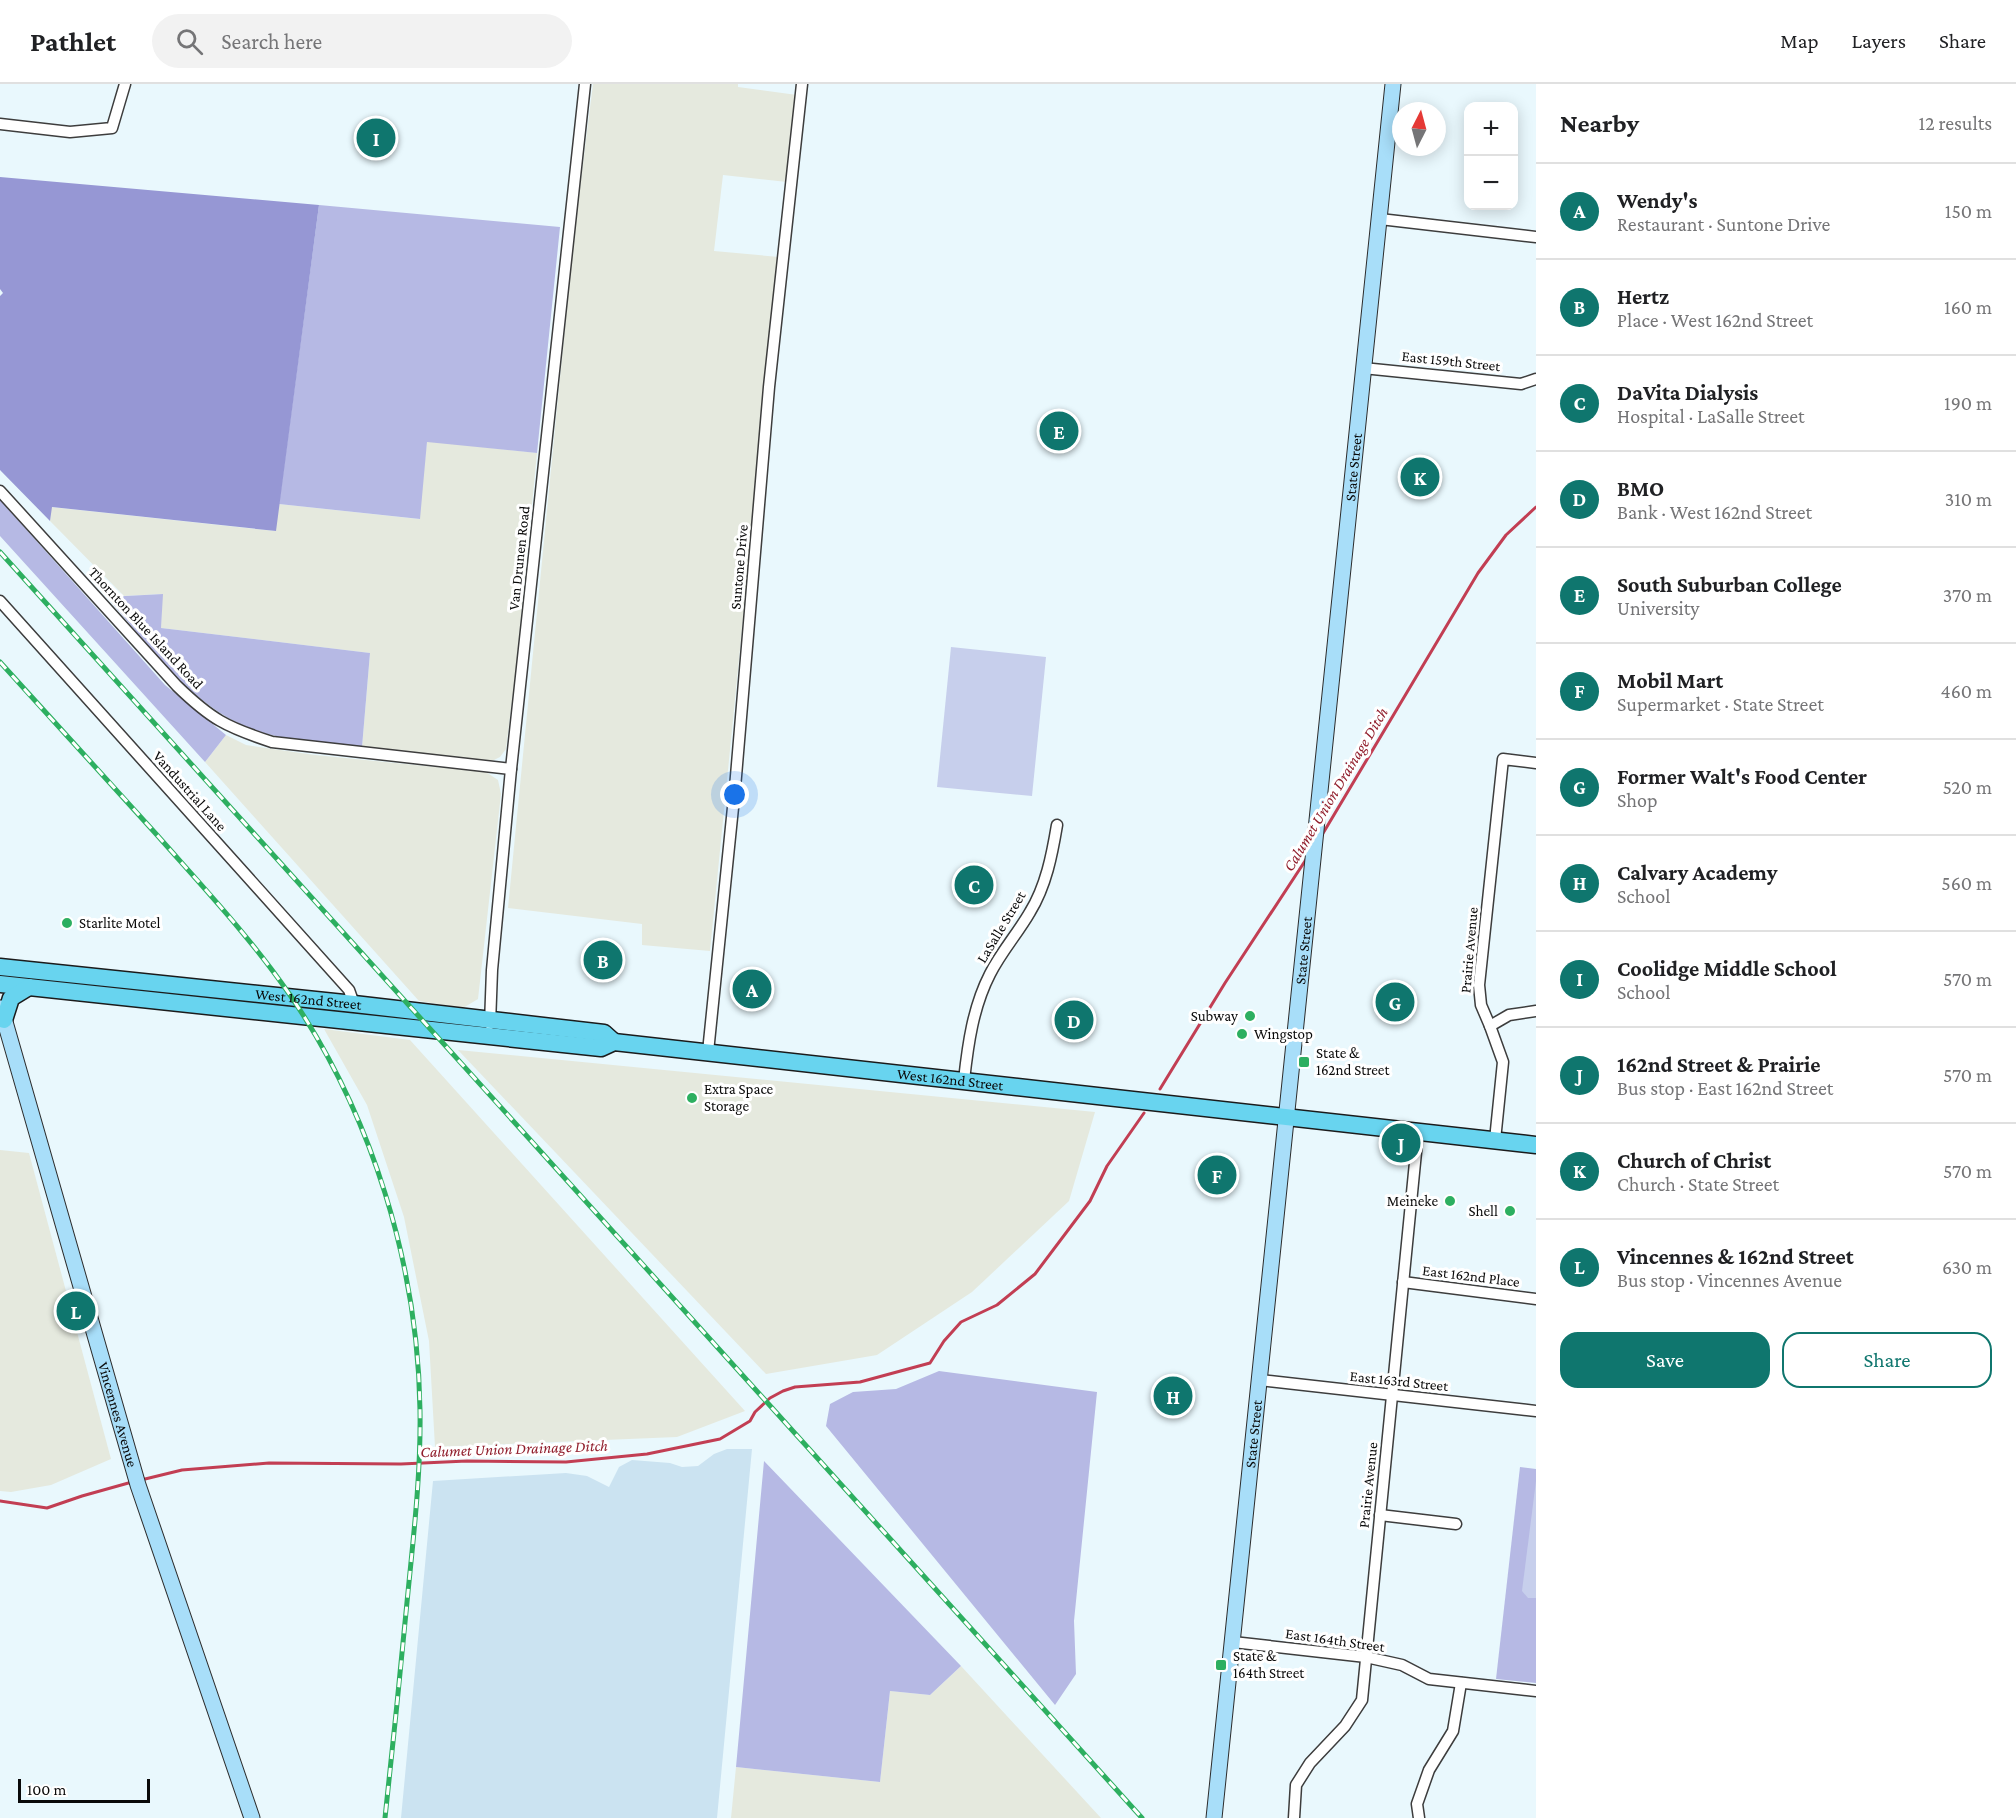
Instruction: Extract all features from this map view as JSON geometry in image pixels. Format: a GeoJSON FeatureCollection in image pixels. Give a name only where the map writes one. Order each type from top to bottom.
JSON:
{"type":"FeatureCollection","features":[{"type":"Feature","properties":{"kind":"main road","name":"West 162nd Street"},"geometry":{"type":"LineString","coordinates":[[0,967],[490,1019],[604,1033],[614,1042]]}},
{"type":"Feature","properties":{"kind":"main road","name":"West 162nd Street"},"geometry":{"type":"LineString","coordinates":[[0,984],[601,1048],[614,1042],[1536,1145]]}},
{"type":"Feature","properties":{"kind":"main road"},"geometry":{"type":"LineString","coordinates":[[2,1013],[11,998],[29,987]]}},
{"type":"Feature","properties":{"kind":"main road"},"geometry":{"type":"LineString","coordinates":[[353,1023],[354,1004]]}},
{"type":"Feature","properties":{"kind":"street"},"geometry":{"type":"LineString","coordinates":[[0,124],[70,132],[112,128],[125,84]]}},
{"type":"Feature","properties":{"kind":"street","name":"Van Drunen Road"},"geometry":{"type":"LineString","coordinates":[[492,1036],[490,1019],[492,970],[511,769],[585,84]]}},
{"type":"Feature","properties":{"kind":"street","name":"Suntone Drive"},"geometry":{"type":"LineString","coordinates":[[708,1052],[735,788],[769,387],[802,84]]}},
{"type":"Feature","properties":{"kind":"street","name":"State Street"},"geometry":{"type":"LineString","coordinates":[[1214,1818],[1393,84]]}},
{"type":"Feature","properties":{"kind":"street"},"geometry":{"type":"LineString","coordinates":[[1380,219],[1536,237]]}},
{"type":"Feature","properties":{"kind":"street","name":"East 159th Street"},"geometry":{"type":"LineString","coordinates":[[1363,368],[1521,384],[1535,380]]}},
{"type":"Feature","properties":{"kind":"street","name":"Thornton Blue Island Road"},"geometry":{"type":"LineString","coordinates":[[0,491],[177,686],[219,722],[272,742],[511,769]]}},
{"type":"Feature","properties":{"kind":"street","name":"Vandustrial Lane"},"geometry":{"type":"LineString","coordinates":[[0,601],[349,990],[354,1004]]}},
{"type":"Feature","properties":{"kind":"street","name":"Prairie Avenue"},"geometry":{"type":"LineString","coordinates":[[1495,1140],[1503,1062],[1481,1005],[1479,985],[1503,759],[1536,763]]}},
{"type":"Feature","properties":{"kind":"street","name":"LaSalle Street"},"geometry":{"type":"LineString","coordinates":[[964,1080],[968,1041],[976,1009],[990,974],[1032,910],[1044,883],[1057,825]]}},
{"type":"Feature","properties":{"kind":"street"},"geometry":{"type":"LineString","coordinates":[[1490,1026],[1509,1015],[1536,1011]]}},
{"type":"Feature","properties":{"kind":"street","name":"Vincennes Avenue"},"geometry":{"type":"LineString","coordinates":[[2,1013],[136,1479],[252,1818]]}},
{"type":"Feature","properties":{"kind":"street","name":"Prairie Avenue"},"geometry":{"type":"LineString","coordinates":[[1294,1818],[1296,1785],[1310,1763],[1345,1726],[1362,1700],[1418,1132]]}},
{"type":"Feature","properties":{"kind":"street","name":"East 162nd Place"},"geometry":{"type":"LineString","coordinates":[[1403,1282],[1536,1299]]}},
{"type":"Feature","properties":{"kind":"street","name":"East 163rd Street"},"geometry":{"type":"LineString","coordinates":[[1260,1380],[1536,1411]]}},
{"type":"Feature","properties":{"kind":"street"},"geometry":{"type":"LineString","coordinates":[[1380,1515],[1456,1524]]}},
{"type":"Feature","properties":{"kind":"street","name":"East 164th Street"},"geometry":{"type":"LineString","coordinates":[[1233,1642],[1366,1657],[1402,1665],[1429,1679],[1536,1691]]}},
{"type":"Feature","properties":{"kind":"street"},"geometry":{"type":"LineString","coordinates":[[1419,1818],[1417,1804],[1429,1770],[1453,1731],[1461,1683]]}},
{"type":"Feature","properties":{"kind":"shaded area"},"geometry":{"type":"Polygon","coordinates":[[[593,84],[738,84],[738,87],[797,95],[787,182],[723,175],[714,251],[779,257],[710,951],[642,945],[642,924],[508,908],[574,235],[593,84]]]}},
{"type":"Feature","properties":{"kind":"shaded area"},"geometry":{"type":"Polygon","coordinates":[[[0,177],[319,205],[276,531],[52,507],[50,521],[0,470],[0,296],[3,293],[0,289],[0,177]]]}},
{"type":"Feature","properties":{"kind":"shaded area"},"geometry":{"type":"Polygon","coordinates":[[[319,205],[560,227],[537,453],[427,442],[420,519],[279,504],[319,205]]]}},
{"type":"Feature","properties":{"kind":"shaded area"},"geometry":{"type":"Polygon","coordinates":[[[427,441],[537,453],[506,749],[500,757],[492,761],[362,747],[370,653],[161,628],[162,594],[124,596],[50,521],[51,507],[275,531],[279,504],[419,519],[427,441]]]}},
{"type":"Feature","properties":{"kind":"shaded area"},"geometry":{"type":"Polygon","coordinates":[[[0,500],[165,685],[226,735],[205,762],[0,536],[0,500]]]}},
{"type":"Feature","properties":{"kind":"shaded area"},"geometry":{"type":"Polygon","coordinates":[[[163,594],[161,628],[370,653],[362,747],[305,741],[263,733],[229,718],[209,705],[171,672],[107,597],[163,594]]]}},
{"type":"Feature","properties":{"kind":"shaded area"},"geometry":{"type":"Polygon","coordinates":[[[951,647],[1046,657],[1032,796],[937,787],[951,647]]]}},
{"type":"Feature","properties":{"kind":"shaded area"},"geometry":{"type":"Polygon","coordinates":[[[226,735],[246,745],[315,755],[486,772],[498,780],[501,794],[478,999],[463,1008],[419,1001],[205,762],[226,735]]]}},
{"type":"Feature","properties":{"kind":"shaded area"},"geometry":{"type":"Polygon","coordinates":[[[324,1029],[410,1040],[745,1411],[677,1437],[435,1447],[429,1341],[404,1217],[367,1105],[324,1029]]]}},
{"type":"Feature","properties":{"kind":"shaded area"},"geometry":{"type":"Polygon","coordinates":[[[458,1050],[1095,1112],[1069,1201],[972,1292],[877,1355],[766,1374],[458,1050]]]}},
{"type":"Feature","properties":{"kind":"shaded area"},"geometry":{"type":"Polygon","coordinates":[[[0,1150],[29,1153],[111,1459],[51,1485],[11,1492],[0,1491],[0,1150]]]}},
{"type":"Feature","properties":{"kind":"shaded area"},"geometry":{"type":"Polygon","coordinates":[[[939,1371],[1097,1392],[1074,1621],[1076,1674],[1055,1705],[826,1426],[830,1404],[853,1392],[896,1389],[939,1371]]]}},
{"type":"Feature","properties":{"kind":"shaded area"},"geometry":{"type":"Polygon","coordinates":[[[727,1449],[752,1449],[717,1818],[401,1818],[433,1481],[566,1473],[587,1476],[609,1487],[619,1467],[632,1460],[670,1463],[682,1467],[698,1466],[714,1454],[727,1449]]]}},
{"type":"Feature","properties":{"kind":"shaded area"},"geometry":{"type":"Polygon","coordinates":[[[764,1461],[961,1666],[930,1695],[890,1691],[880,1782],[736,1767],[764,1461]]]}},
{"type":"Feature","properties":{"kind":"shaded area"},"geometry":{"type":"Polygon","coordinates":[[[1520,1467],[1536,1469],[1536,1683],[1496,1679],[1520,1467]]]}},
{"type":"Feature","properties":{"kind":"shaded area"},"geometry":{"type":"Polygon","coordinates":[[[1536,1481],[1536,1598],[1528,1598],[1522,1591],[1536,1481]]]}},
{"type":"Feature","properties":{"kind":"shaded area"},"geometry":{"type":"Polygon","coordinates":[[[961,1666],[1101,1818],[731,1818],[736,1767],[880,1782],[890,1691],[930,1695],[961,1666]]]}},
{"type":"Feature","properties":{"kind":"waterway","name":"Calumet Union Drainage Ditch"},"geometry":{"type":"LineString","coordinates":[[1322,835],[1478,573],[1506,535],[1536,507]]}},
{"type":"Feature","properties":{"kind":"waterway","name":"Calumet Union Drainage Ditch"},"geometry":{"type":"LineString","coordinates":[[1160,1089],[1225,983],[1307,858]]}},
{"type":"Feature","properties":{"kind":"waterway","name":"Calumet Union Drainage Ditch"},"geometry":{"type":"LineString","coordinates":[[141,1480],[182,1470],[269,1463],[566,1462],[647,1454],[720,1439],[750,1421],[755,1412],[770,1398],[795,1387],[860,1382],[930,1363],[944,1341],[961,1322],[997,1305],[1035,1274],[1090,1201],[1107,1166],[1144,1113]]}},
{"type":"Feature","properties":{"kind":"waterway","name":"Calumet Union Drainage Ditch"},"geometry":{"type":"LineString","coordinates":[[0,1501],[47,1508],[132,1482]]}},
{"type":"Feature","properties":{"kind":"railway"},"geometry":{"type":"LineString","coordinates":[[0,552],[1142,1818]]}},
{"type":"Feature","properties":{"kind":"railway"},"geometry":{"type":"LineString","coordinates":[[0,662],[209,893],[275,974],[319,1041],[345,1090],[367,1141],[385,1193],[400,1247],[410,1301],[417,1355],[420,1410],[415,1524],[385,1818]]}},
{"type":"Feature","properties":{"kind":"place","name":"Coolidge Middle School"},"geometry":{"type":"Point","coordinates":[376,138]}},
{"type":"Feature","properties":{"kind":"place","name":"South Suburban College"},"geometry":{"type":"Point","coordinates":[1059,431]}},
{"type":"Feature","properties":{"kind":"place","name":"Church of Christ"},"geometry":{"type":"Point","coordinates":[1420,477]}},
{"type":"Feature","properties":{"kind":"place","name":"DaVita Dialysis"},"geometry":{"type":"Point","coordinates":[974,885]}},
{"type":"Feature","properties":{"kind":"place","name":"Starlite Motel"},"geometry":{"type":"Point","coordinates":[67,923]}},
{"type":"Feature","properties":{"kind":"place","name":"Hertz"},"geometry":{"type":"Point","coordinates":[603,960]}},
{"type":"Feature","properties":{"kind":"place","name":"Wendy's"},"geometry":{"type":"Point","coordinates":[752,989]}},
{"type":"Feature","properties":{"kind":"place","name":"Former Walt's Food Center"},"geometry":{"type":"Point","coordinates":[1395,1002]}},
{"type":"Feature","properties":{"kind":"place","name":"Subway"},"geometry":{"type":"Point","coordinates":[1250,1016]}},
{"type":"Feature","properties":{"kind":"place","name":"BMO"},"geometry":{"type":"Point","coordinates":[1074,1020]}},
{"type":"Feature","properties":{"kind":"place","name":"Wingstop"},"geometry":{"type":"Point","coordinates":[1242,1034]}},
{"type":"Feature","properties":{"kind":"place","name":"State & 162nd Street"},"geometry":{"type":"Point","coordinates":[1304,1062]}},
{"type":"Feature","properties":{"kind":"place","name":"Extra Space Storage"},"geometry":{"type":"Point","coordinates":[692,1098]}},
{"type":"Feature","properties":{"kind":"place","name":"162nd Street & Prairie"},"geometry":{"type":"Point","coordinates":[1401,1143]}},
{"type":"Feature","properties":{"kind":"place","name":"Mobil Mart"},"geometry":{"type":"Point","coordinates":[1217,1175]}},
{"type":"Feature","properties":{"kind":"place","name":"Meineke"},"geometry":{"type":"Point","coordinates":[1450,1201]}},
{"type":"Feature","properties":{"kind":"place","name":"Shell"},"geometry":{"type":"Point","coordinates":[1510,1211]}},
{"type":"Feature","properties":{"kind":"place","name":"Vincennes & 162nd Street"},"geometry":{"type":"Point","coordinates":[76,1311]}},
{"type":"Feature","properties":{"kind":"place","name":"Calvary Academy"},"geometry":{"type":"Point","coordinates":[1173,1396]}},
{"type":"Feature","properties":{"kind":"place","name":"State & 164th Street"},"geometry":{"type":"Point","coordinates":[1221,1665]}}]}
